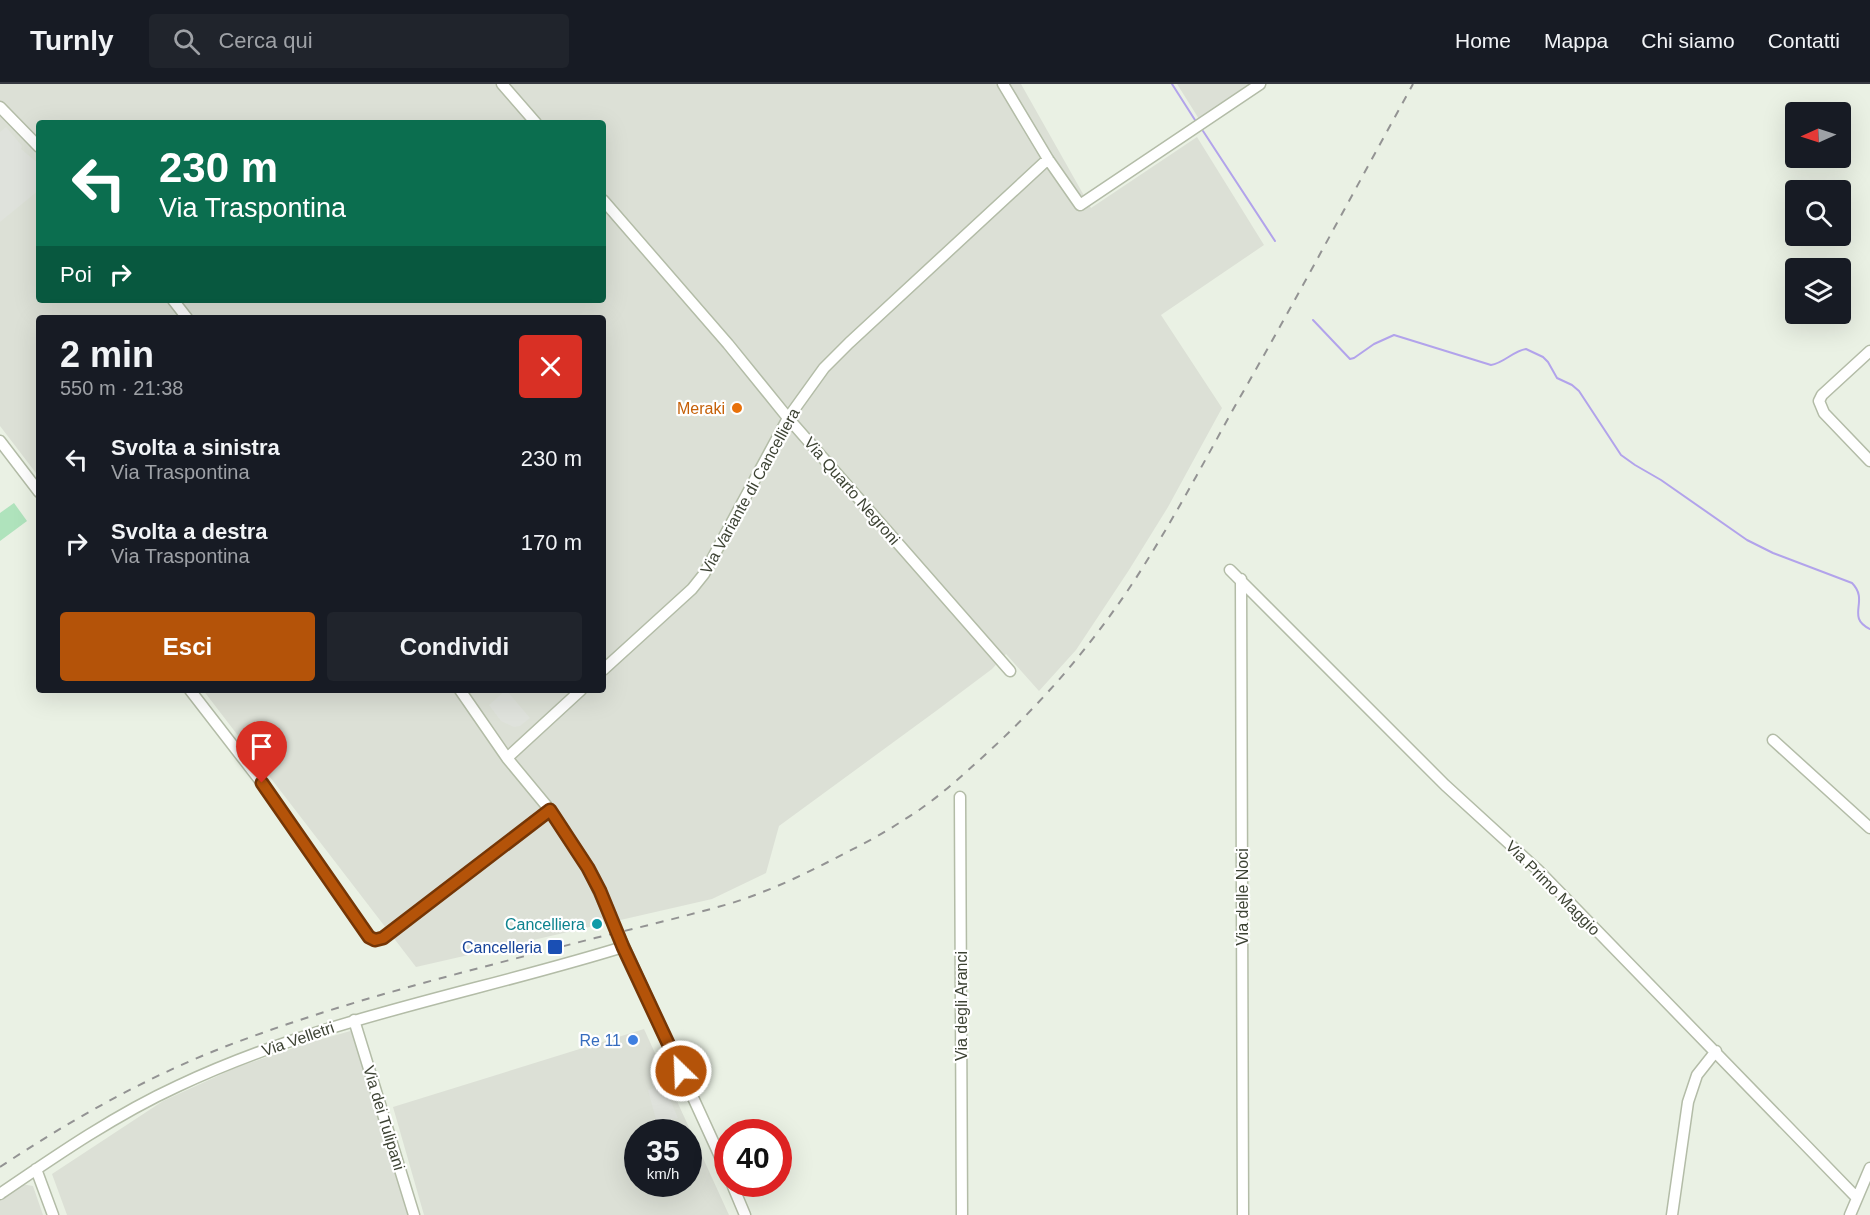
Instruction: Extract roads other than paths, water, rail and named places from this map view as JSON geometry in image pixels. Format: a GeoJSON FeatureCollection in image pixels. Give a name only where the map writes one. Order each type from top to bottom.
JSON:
{"type":"FeatureCollection","features":[{"type":"Feature","properties":{"kind":"street"},"geometry":{"type":"LineString","coordinates":[[502,84],[533,120]]}},
{"type":"Feature","properties":{"kind":"street"},"geometry":{"type":"LineString","coordinates":[[1003,84],[1048,159],[1080,205],[1260,84]]}},
{"type":"Feature","properties":{"kind":"street"},"geometry":{"type":"LineString","coordinates":[[0,107],[36,144]]}},
{"type":"Feature","properties":{"kind":"street","name":"Via Variante di Cancelliera"},"geometry":{"type":"LineString","coordinates":[[606,667],[692,589],[704,574],[788,418],[824,368],[1048,159]]}},
{"type":"Feature","properties":{"kind":"street","name":"Via Quarto Negroni"},"geometry":{"type":"LineString","coordinates":[[606,203],[728,344],[788,418],[1010,671]]}},
{"type":"Feature","properties":{"kind":"street"},"geometry":{"type":"LineString","coordinates":[[175,303],[185,315]]}},
{"type":"Feature","properties":{"kind":"street"},"geometry":{"type":"LineString","coordinates":[[1870,351],[1822,394],[1819,401],[1824,413],[1870,462]]}},
{"type":"Feature","properties":{"kind":"street"},"geometry":{"type":"LineString","coordinates":[[0,441],[36,488]]}},
{"type":"Feature","properties":{"kind":"street","name":"Via Primo Maggio"},"geometry":{"type":"LineString","coordinates":[[1230,570],[1445,785],[1538,870],[1857,1197]]}},
{"type":"Feature","properties":{"kind":"street","name":"Via delle Noci"},"geometry":{"type":"LineString","coordinates":[[1241,579],[1243,1215]]}},
{"type":"Feature","properties":{"kind":"street"},"geometry":{"type":"LineString","coordinates":[[192,693],[262,783],[369,937],[375,940],[383,938],[550,810]]}},
{"type":"Feature","properties":{"kind":"street"},"geometry":{"type":"LineString","coordinates":[[461,693],[507,758],[550,810],[588,868],[714,1144]]}},
{"type":"Feature","properties":{"kind":"street"},"geometry":{"type":"LineString","coordinates":[[507,758],[578,693]]}},
{"type":"Feature","properties":{"kind":"street"},"geometry":{"type":"LineString","coordinates":[[1773,740],[1870,828]]}},
{"type":"Feature","properties":{"kind":"street","name":"Via degli Aranci"},"geometry":{"type":"LineString","coordinates":[[960,797],[962,1215]]}},
{"type":"Feature","properties":{"kind":"street","name":"Via Velletri"},"geometry":{"type":"LineString","coordinates":[[0,1194],[94,1132],[177,1086],[263,1051],[354,1020],[623,947]]}},
{"type":"Feature","properties":{"kind":"street","name":"Via dei Tulipani"},"geometry":{"type":"LineString","coordinates":[[354,1020],[414,1215]]}},
{"type":"Feature","properties":{"kind":"street"},"geometry":{"type":"LineString","coordinates":[[1672,1215],[1686,1108],[1700,1071],[1716,1051]]}},
{"type":"Feature","properties":{"kind":"street"},"geometry":{"type":"LineString","coordinates":[[1850,1215],[1870,1168]]}},
{"type":"Feature","properties":{"kind":"street"},"geometry":{"type":"LineString","coordinates":[[36,1169],[53,1215]]}},
{"type":"Feature","properties":{"kind":"street"},"geometry":{"type":"LineString","coordinates":[[737,1197],[745,1215]]}},
{"type":"Feature","properties":{"kind":"waterway"},"geometry":{"type":"LineString","coordinates":[[1172,84],[1195,120]]}},
{"type":"Feature","properties":{"kind":"waterway"},"geometry":{"type":"LineString","coordinates":[[1203,131],[1275,241]]}},
{"type":"Feature","properties":{"kind":"waterway"},"geometry":{"type":"LineString","coordinates":[[1313,320],[1350,359],[1394,335],[1491,365],[1526,349],[1543,357],[1557,378],[1579,391],[1621,455],[1747,540],[1773,553],[1852,583],[1859,596],[1859,619],[1870,629]]}},
{"type":"Feature","properties":{"kind":"railway"},"geometry":{"type":"LineString","coordinates":[[0,1167],[90,1111],[153,1078],[218,1049],[336,1008],[422,983],[745,899],[793,879],[856,848],[893,827],[931,801],[959,779],[1021,721],[1062,676],[1119,604],[1187,493],[1413,84]]}},
{"type":"Feature","properties":{"kind":"place","name":"Meraki"},"geometry":{"type":"Point","coordinates":[737,408]}},
{"type":"Feature","properties":{"kind":"place","name":"Cancelliera"},"geometry":{"type":"Point","coordinates":[597,924]}},
{"type":"Feature","properties":{"kind":"place","name":"Cancelleria"},"geometry":{"type":"Point","coordinates":[555,947]}},
{"type":"Feature","properties":{"kind":"place","name":"Re 11"},"geometry":{"type":"Point","coordinates":[633,1040]}}]}
